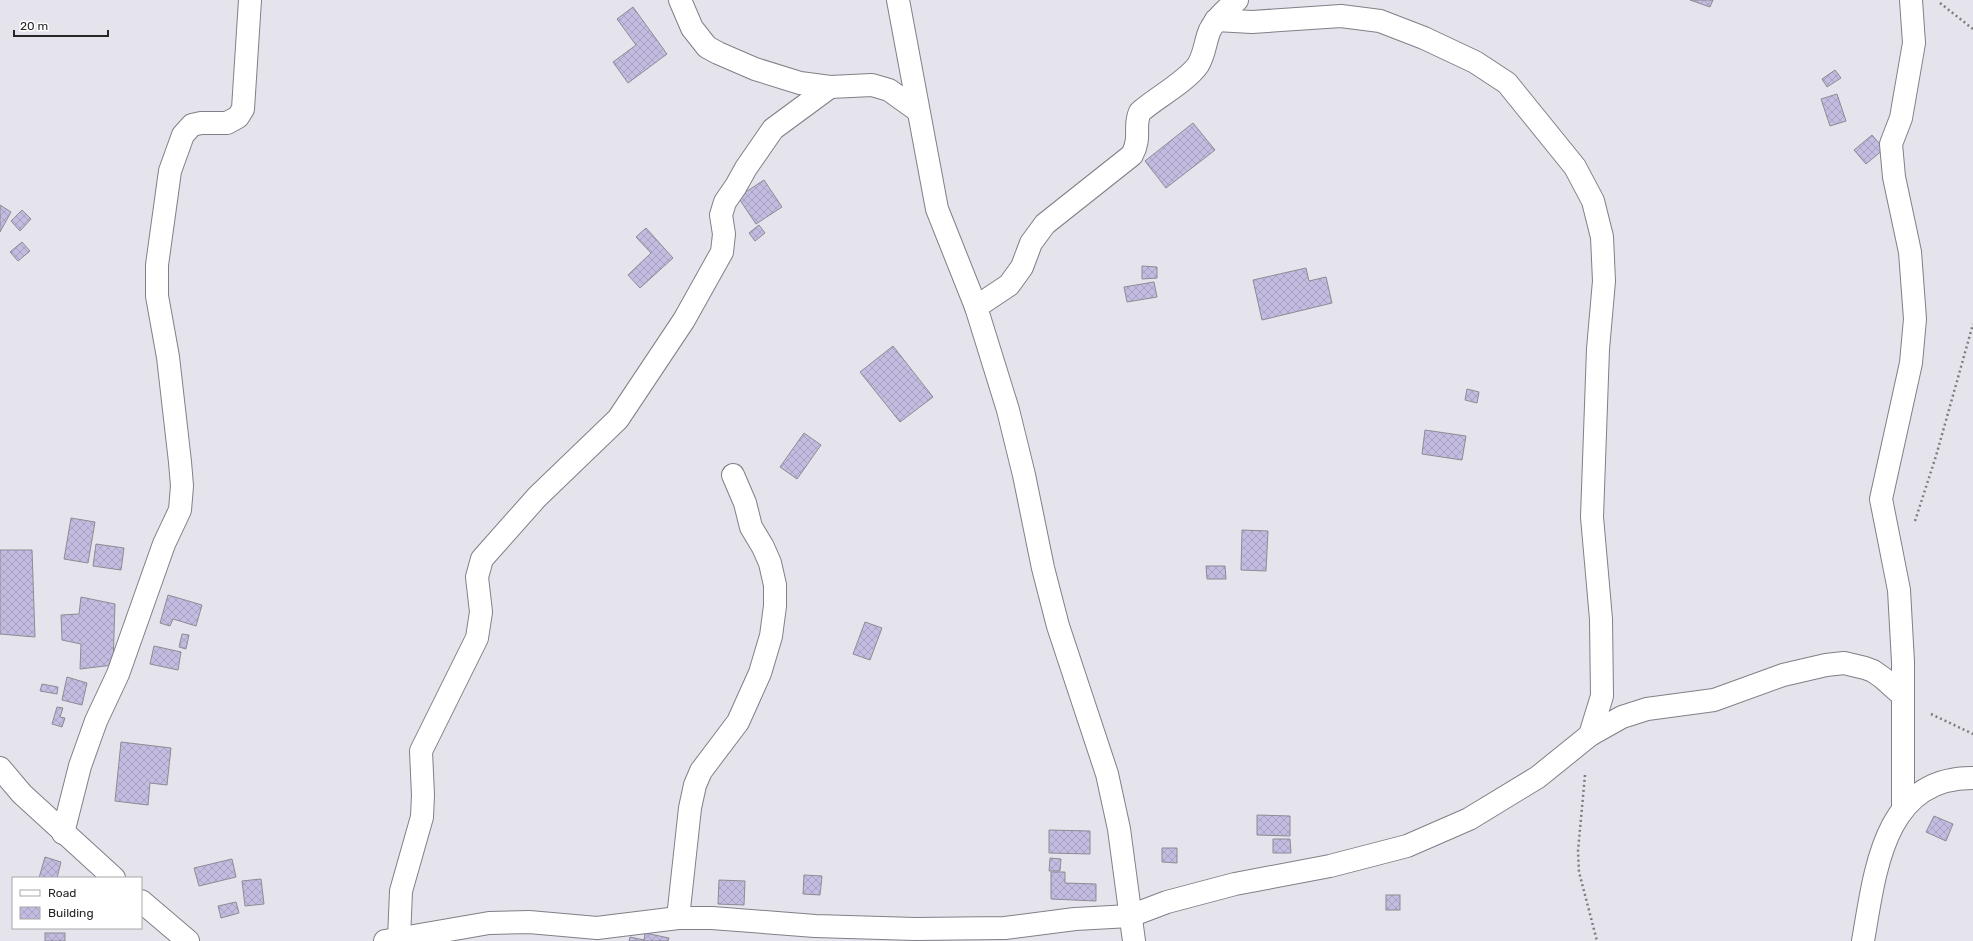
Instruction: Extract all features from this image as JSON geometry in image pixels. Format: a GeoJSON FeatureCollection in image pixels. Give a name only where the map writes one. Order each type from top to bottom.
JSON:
{"type":"FeatureCollection","features":[{"type":"Feature","properties":{"kind":"street"},"geometry":{"type":"LineString","coordinates":[[63,833],[80,766],[96,721],[118,674],[164,544],[180,510],[182,486],[180,462],[168,357],[157,296],[157,265],[165,205],[170,171],[183,135],[192,125],[201,123],[227,123],[238,117],[243,109],[250,0]]}},
{"type":"Feature","properties":{"kind":"street"},"geometry":{"type":"LineString","coordinates":[[680,0],[692,28],[707,47],[755,69],[800,84],[830,88],[872,85],[889,90],[917,110]]}},
{"type":"Feature","properties":{"kind":"street"},"geometry":{"type":"LineString","coordinates":[[898,0],[917,110],[937,209],[976,307],[1008,410],[1024,475],[1043,568],[1058,626],[1107,774],[1119,829],[1134,941]]}},
{"type":"Feature","properties":{"kind":"street"},"geometry":{"type":"LineString","coordinates":[[976,307],[1009,285],[1022,267],[1031,243],[1045,224],[1132,155],[1138,144],[1139,129],[1136,120],[1140,112],[1186,77],[1198,65],[1210,31],[1216,20],[1237,0]]}},
{"type":"Feature","properties":{"kind":"street"},"geometry":{"type":"LineString","coordinates":[[1903,808],[1903,662],[1899,590],[1881,499],[1910,363],[1914,319],[1910,252],[1894,177],[1891,144],[1902,118],[1914,43],[1911,0]]}},
{"type":"Feature","properties":{"kind":"street"},"geometry":{"type":"LineString","coordinates":[[1216,20],[1252,22],[1342,16],[1380,21],[1424,38],[1475,62],[1507,83],[1575,167],[1593,202],[1602,236],[1604,281],[1598,349],[1592,517],[1601,619],[1602,696],[1590,735]]}},
{"type":"Feature","properties":{"kind":"street"},"geometry":{"type":"LineString","coordinates":[[830,88],[773,129],[746,168],[725,202],[721,215],[724,234],[722,252],[684,320],[618,419],[537,497],[482,558],[478,577],[480,612],[477,638],[421,751],[423,795],[422,817],[400,891],[392,940],[489,923],[529,922],[597,928],[678,918],[712,918],[815,926],[915,929],[1005,928],[1075,919],[1130,916],[1167,902],[1228,886],[1330,866],[1407,846],[1469,819],[1538,777],[1590,735],[1622,717],[1648,709],[1714,700],[1783,675],[1826,665],[1844,663],[1865,668],[1883,678],[1902,695]]}},
{"type":"Feature","properties":{"kind":"street"},"geometry":{"type":"LineString","coordinates":[[678,918],[690,808],[695,785],[701,771],[738,722],[760,673],[771,636],[776,606],[775,585],[770,563],[764,547],[750,527],[745,503],[734,475]]}},
{"type":"Feature","properties":{"kind":"street"},"geometry":{"type":"LineString","coordinates":[[0,768],[22,794],[113,877]]}},
{"type":"Feature","properties":{"kind":"street"},"geometry":{"type":"LineString","coordinates":[[1862,941],[1874,879],[1890,828],[1903,808],[1930,786],[1947,780],[1973,778]]}},
{"type":"Feature","properties":{"kind":"street"},"geometry":{"type":"LineString","coordinates":[[142,902],[188,941]]}},
{"type":"Feature","properties":{"kind":"path"},"geometry":{"type":"LineString","coordinates":[[1937,0],[1947,10],[1973,29]]}},
{"type":"Feature","properties":{"kind":"path"},"geometry":{"type":"LineString","coordinates":[[1914,524],[1936,456],[1973,324]]}},
{"type":"Feature","properties":{"kind":"path"},"geometry":{"type":"LineString","coordinates":[[1902,695],[1924,710],[1973,734]]}},
{"type":"Feature","properties":{"kind":"path"},"geometry":{"type":"LineString","coordinates":[[1590,735],[1580,813],[1578,851],[1579,872],[1597,941]]}},
{"type":"Feature","properties":{"kind":"building"},"geometry":{"type":"Polygon","coordinates":[[[1690,0],[1713,0],[1710,7],[1690,0]]]}},
{"type":"Feature","properties":{"kind":"building"},"geometry":{"type":"Polygon","coordinates":[[[633,7],[667,54],[628,83],[613,62],[636,45],[617,19],[633,7]]]}},
{"type":"Feature","properties":{"kind":"building"},"geometry":{"type":"Polygon","coordinates":[[[1835,70],[1841,78],[1827,87],[1822,79],[1835,70]]]}},
{"type":"Feature","properties":{"kind":"building"},"geometry":{"type":"Polygon","coordinates":[[[1837,94],[1846,121],[1830,126],[1821,99],[1837,94]]]}},
{"type":"Feature","properties":{"kind":"building"},"geometry":{"type":"Polygon","coordinates":[[[1193,123],[1215,150],[1166,188],[1145,161],[1193,123]]]}},
{"type":"Feature","properties":{"kind":"building"},"geometry":{"type":"Polygon","coordinates":[[[1872,135],[1884,149],[1866,164],[1854,150],[1872,135]]]}},
{"type":"Feature","properties":{"kind":"building"},"geometry":{"type":"Polygon","coordinates":[[[764,180],[782,207],[756,224],[738,197],[764,180]]]}},
{"type":"Feature","properties":{"kind":"building"},"geometry":{"type":"Polygon","coordinates":[[[0,205],[11,212],[0,232],[0,205]]]}},
{"type":"Feature","properties":{"kind":"building"},"geometry":{"type":"Polygon","coordinates":[[[22,210],[31,219],[20,231],[11,221],[22,210]]]}},
{"type":"Feature","properties":{"kind":"building"},"geometry":{"type":"Polygon","coordinates":[[[759,225],[765,233],[755,241],[749,233],[759,225]]]}},
{"type":"Feature","properties":{"kind":"building"},"geometry":{"type":"Polygon","coordinates":[[[646,228],[673,258],[640,288],[628,275],[651,253],[636,237],[646,228]]]}},
{"type":"Feature","properties":{"kind":"building"},"geometry":{"type":"Polygon","coordinates":[[[22,242],[30,251],[18,261],[10,252],[22,242]]]}},
{"type":"Feature","properties":{"kind":"building"},"geometry":{"type":"Polygon","coordinates":[[[1142,266],[1157,267],[1157,278],[1142,279],[1142,266]]]}},
{"type":"Feature","properties":{"kind":"building"},"geometry":{"type":"Polygon","coordinates":[[[1306,268],[1309,281],[1326,277],[1332,303],[1262,320],[1253,280],[1306,268]]]}},
{"type":"Feature","properties":{"kind":"building"},"geometry":{"type":"Polygon","coordinates":[[[1154,282],[1157,297],[1127,302],[1124,287],[1154,282]]]}},
{"type":"Feature","properties":{"kind":"building"},"geometry":{"type":"Polygon","coordinates":[[[893,346],[933,397],[900,422],[860,372],[893,346]]]}},
{"type":"Feature","properties":{"kind":"building"},"geometry":{"type":"Polygon","coordinates":[[[1467,389],[1479,392],[1477,403],[1465,400],[1467,389]]]}},
{"type":"Feature","properties":{"kind":"building"},"geometry":{"type":"Polygon","coordinates":[[[1425,430],[1466,436],[1462,460],[1422,454],[1425,430]]]}},
{"type":"Feature","properties":{"kind":"building"},"geometry":{"type":"Polygon","coordinates":[[[804,433],[821,445],[797,479],[780,467],[804,433]]]}},
{"type":"Feature","properties":{"kind":"building"},"geometry":{"type":"Polygon","coordinates":[[[71,518],[95,522],[88,563],[64,559],[71,518]]]}},
{"type":"Feature","properties":{"kind":"building"},"geometry":{"type":"Polygon","coordinates":[[[1242,530],[1268,531],[1266,571],[1241,570],[1242,530]]]}},
{"type":"Feature","properties":{"kind":"building"},"geometry":{"type":"Polygon","coordinates":[[[96,544],[124,548],[121,570],[93,566],[96,544]]]}},
{"type":"Feature","properties":{"kind":"building"},"geometry":{"type":"Polygon","coordinates":[[[0,550],[32,550],[35,637],[0,634],[0,550]]]}},
{"type":"Feature","properties":{"kind":"building"},"geometry":{"type":"Polygon","coordinates":[[[1206,566],[1225,566],[1226,579],[1207,579],[1206,566]]]}},
{"type":"Feature","properties":{"kind":"building"},"geometry":{"type":"Polygon","coordinates":[[[168,595],[202,605],[196,626],[173,619],[170,626],[160,623],[168,595]]]}},
{"type":"Feature","properties":{"kind":"building"},"geometry":{"type":"Polygon","coordinates":[[[81,597],[115,604],[113,665],[80,669],[81,644],[62,640],[61,615],[79,614],[81,597]]]}},
{"type":"Feature","properties":{"kind":"building"},"geometry":{"type":"Polygon","coordinates":[[[865,622],[882,628],[870,660],[853,654],[865,622]]]}},
{"type":"Feature","properties":{"kind":"building"},"geometry":{"type":"Polygon","coordinates":[[[182,634],[189,635],[186,649],[179,647],[182,634]]]}},
{"type":"Feature","properties":{"kind":"building"},"geometry":{"type":"Polygon","coordinates":[[[154,646],[181,652],[178,670],[150,664],[154,646]]]}},
{"type":"Feature","properties":{"kind":"building"},"geometry":{"type":"Polygon","coordinates":[[[67,677],[87,683],[82,705],[62,700],[67,677]]]}},
{"type":"Feature","properties":{"kind":"building"},"geometry":{"type":"Polygon","coordinates":[[[42,684],[58,687],[57,694],[40,691],[42,684]]]}},
{"type":"Feature","properties":{"kind":"building"},"geometry":{"type":"Polygon","coordinates":[[[57,707],[63,708],[60,717],[65,718],[62,727],[52,724],[57,707]]]}},
{"type":"Feature","properties":{"kind":"building"},"geometry":{"type":"Polygon","coordinates":[[[121,742],[171,748],[167,785],[150,783],[148,805],[115,801],[121,742]]]}},
{"type":"Feature","properties":{"kind":"building"},"geometry":{"type":"Polygon","coordinates":[[[1257,815],[1290,816],[1290,836],[1257,835],[1257,815]]]}},
{"type":"Feature","properties":{"kind":"building"},"geometry":{"type":"Polygon","coordinates":[[[1934,816],[1953,824],[1946,841],[1926,832],[1934,816]]]}},
{"type":"Feature","properties":{"kind":"building"},"geometry":{"type":"Polygon","coordinates":[[[1049,830],[1090,831],[1090,854],[1049,853],[1049,830]]]}},
{"type":"Feature","properties":{"kind":"building"},"geometry":{"type":"Polygon","coordinates":[[[1273,839],[1290,839],[1291,853],[1273,853],[1273,839]]]}},
{"type":"Feature","properties":{"kind":"building"},"geometry":{"type":"Polygon","coordinates":[[[1162,848],[1177,848],[1177,863],[1162,862],[1162,848]]]}},
{"type":"Feature","properties":{"kind":"building"},"geometry":{"type":"Polygon","coordinates":[[[45,857],[61,862],[57,877],[39,877],[45,857]]]}},
{"type":"Feature","properties":{"kind":"building"},"geometry":{"type":"Polygon","coordinates":[[[1050,858],[1061,859],[1060,871],[1049,871],[1050,858]]]}},
{"type":"Feature","properties":{"kind":"building"},"geometry":{"type":"Polygon","coordinates":[[[232,859],[236,877],[199,886],[194,868],[232,859]]]}},
{"type":"Feature","properties":{"kind":"building"},"geometry":{"type":"Polygon","coordinates":[[[1051,872],[1065,872],[1065,883],[1096,884],[1096,901],[1051,899],[1051,872]]]}},
{"type":"Feature","properties":{"kind":"building"},"geometry":{"type":"Polygon","coordinates":[[[804,875],[822,876],[820,895],[803,894],[804,875]]]}},
{"type":"Feature","properties":{"kind":"building"},"geometry":{"type":"Polygon","coordinates":[[[261,879],[264,904],[245,906],[242,881],[261,879]]]}},
{"type":"Feature","properties":{"kind":"building"},"geometry":{"type":"Polygon","coordinates":[[[719,880],[745,881],[744,905],[718,904],[719,880]]]}},
{"type":"Feature","properties":{"kind":"building"},"geometry":{"type":"Polygon","coordinates":[[[1386,895],[1400,895],[1400,910],[1386,910],[1386,895]]]}},
{"type":"Feature","properties":{"kind":"building"},"geometry":{"type":"Polygon","coordinates":[[[236,902],[239,913],[221,918],[218,906],[236,902]]]}},
{"type":"Feature","properties":{"kind":"building"},"geometry":{"type":"Polygon","coordinates":[[[45,933],[65,933],[65,941],[45,941],[45,933]]]}},
{"type":"Feature","properties":{"kind":"building"},"geometry":{"type":"Polygon","coordinates":[[[645,933],[669,938],[668,941],[629,941],[630,937],[644,940],[645,933]]]}}]}
